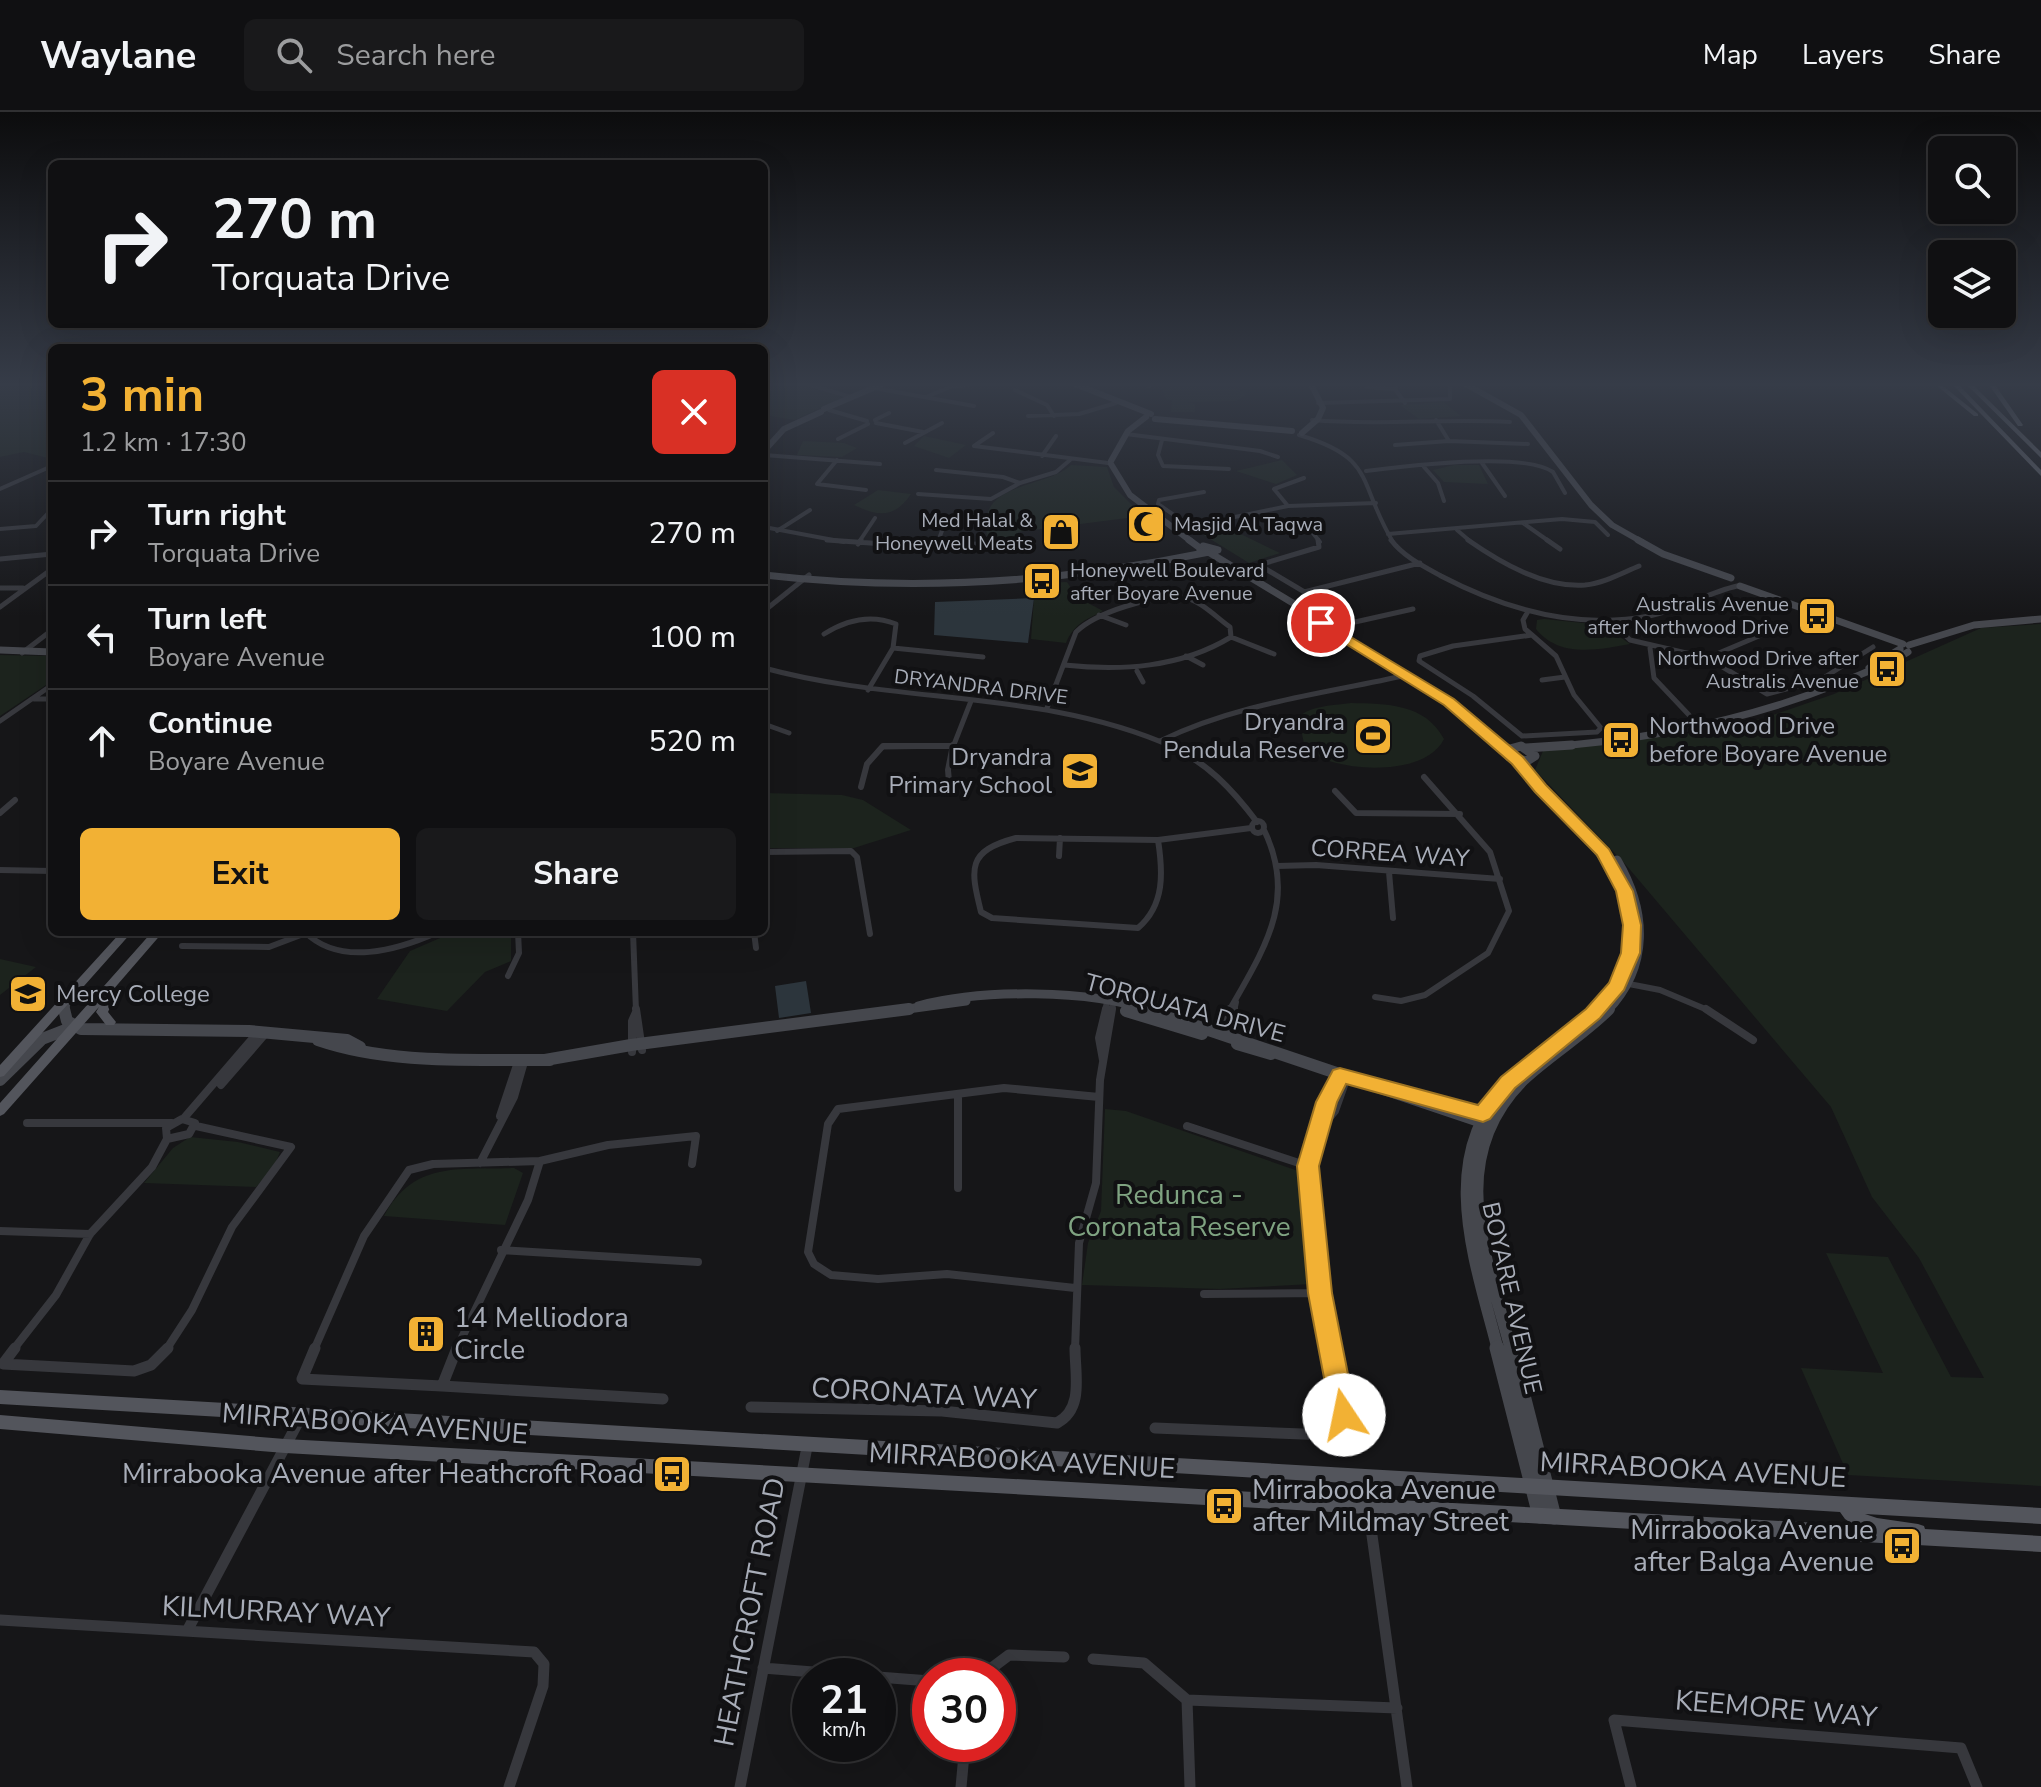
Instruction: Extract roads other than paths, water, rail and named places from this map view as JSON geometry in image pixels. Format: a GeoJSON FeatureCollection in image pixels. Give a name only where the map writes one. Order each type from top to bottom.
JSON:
{"type":"FeatureCollection","features":[{"type":"Feature","properties":{"kind":"main road"},"geometry":{"type":"LineString","coordinates":[[0,1073],[123,936]]}},
{"type":"Feature","properties":{"kind":"main road"},"geometry":{"type":"LineString","coordinates":[[0,1111],[154,936]]}},
{"type":"Feature","properties":{"kind":"main road"},"geometry":{"type":"LineString","coordinates":[[110,1022],[102,1015],[103,1007],[130,964]]}},
{"type":"Feature","properties":{"kind":"main road","name":"MIRRABOOKA AVENUE"},"geometry":{"type":"LineString","coordinates":[[0,1397],[807,1447],[2041,1516]]}},
{"type":"Feature","properties":{"kind":"main road","name":"MIRRABOOKA AVENUE"},"geometry":{"type":"LineString","coordinates":[[0,1422],[285,1446],[2041,1544]]}},
{"type":"Feature","properties":{"kind":"main road"},"geometry":{"type":"LineString","coordinates":[[1845,1505],[1851,1515],[1862,1523],[1899,1527],[1941,1538]]}},
{"type":"Feature","properties":{"kind":"street"},"geometry":{"type":"LineString","coordinates":[[836,460],[817,484],[866,490]]}},
{"type":"Feature","properties":{"kind":"street"},"geometry":{"type":"LineString","coordinates":[[847,460],[880,464]]}},
{"type":"Feature","properties":{"kind":"street"},"geometry":{"type":"LineString","coordinates":[[918,494],[991,499],[1020,483],[1056,472],[1070,460]]}},
{"type":"Feature","properties":{"kind":"street"},"geometry":{"type":"LineString","coordinates":[[1072,460],[1113,461],[1115,472],[1130,495],[1179,531],[1449,702],[1509,748],[1548,746],[1729,720],[1783,705],[1898,661],[1905,648]]}},
{"type":"Feature","properties":{"kind":"street"},"geometry":{"type":"LineString","coordinates":[[1161,460],[1166,467]]}},
{"type":"Feature","properties":{"kind":"street"},"geometry":{"type":"LineString","coordinates":[[1347,460],[1364,469],[1482,463],[1548,469],[1565,493]]}},
{"type":"Feature","properties":{"kind":"street"},"geometry":{"type":"LineString","coordinates":[[1556,460],[1591,505],[1612,525],[1663,554],[1905,648],[1974,625],[2041,619]]}},
{"type":"Feature","properties":{"kind":"street"},"geometry":{"type":"LineString","coordinates":[[1482,463],[1505,496]]}},
{"type":"Feature","properties":{"kind":"street"},"geometry":{"type":"LineString","coordinates":[[1154,473],[1166,467],[1229,469]]}},
{"type":"Feature","properties":{"kind":"street"},"geometry":{"type":"LineString","coordinates":[[1424,467],[1438,483],[1444,501]]}},
{"type":"Feature","properties":{"kind":"street"},"geometry":{"type":"LineString","coordinates":[[0,489],[48,468]]}},
{"type":"Feature","properties":{"kind":"street"},"geometry":{"type":"LineString","coordinates":[[1364,469],[1394,544],[1420,563],[1490,599],[1527,613],[1611,621],[1656,616],[1719,589],[1741,585]]}},
{"type":"Feature","properties":{"kind":"street"},"geometry":{"type":"LineString","coordinates":[[936,470],[1003,477],[1020,483]]}},
{"type":"Feature","properties":{"kind":"street"},"geometry":{"type":"LineString","coordinates":[[1288,506],[1274,489],[1304,478]]}},
{"type":"Feature","properties":{"kind":"street"},"geometry":{"type":"LineString","coordinates":[[0,479],[17,480]]}},
{"type":"Feature","properties":{"kind":"street"},"geometry":{"type":"LineString","coordinates":[[1204,492],[1159,500],[1158,504],[1187,524],[1193,524],[1288,506],[1376,503]]}},
{"type":"Feature","properties":{"kind":"street"},"geometry":{"type":"LineString","coordinates":[[777,531],[810,510]]}},
{"type":"Feature","properties":{"kind":"street"},"geometry":{"type":"LineString","coordinates":[[0,529],[36,526],[48,513]]}},
{"type":"Feature","properties":{"kind":"street"},"geometry":{"type":"LineString","coordinates":[[858,544],[875,518]]}},
{"type":"Feature","properties":{"kind":"street"},"geometry":{"type":"LineString","coordinates":[[1388,534],[1588,520],[1608,535]]}},
{"type":"Feature","properties":{"kind":"street"},"geometry":{"type":"LineString","coordinates":[[937,545],[945,522]]}},
{"type":"Feature","properties":{"kind":"street"},"geometry":{"type":"LineString","coordinates":[[1523,523],[1560,549]]}},
{"type":"Feature","properties":{"kind":"street"},"geometry":{"type":"LineString","coordinates":[[768,528],[821,541],[858,544],[982,544]]}},
{"type":"Feature","properties":{"kind":"street"},"geometry":{"type":"LineString","coordinates":[[1457,530],[1481,551],[1564,584],[1598,582],[1639,566]]}},
{"type":"Feature","properties":{"kind":"street"},"geometry":{"type":"LineString","coordinates":[[1312,532],[1321,543],[1319,547],[1259,565],[1355,622],[1413,609]]}},
{"type":"Feature","properties":{"kind":"street"},"geometry":{"type":"LineString","coordinates":[[768,572],[881,584],[1050,576],[1209,551]]}},
{"type":"Feature","properties":{"kind":"street"},"geometry":{"type":"LineString","coordinates":[[0,559],[48,554]]}},
{"type":"Feature","properties":{"kind":"street"},"geometry":{"type":"LineString","coordinates":[[1304,592],[1420,563]]}},
{"type":"Feature","properties":{"kind":"street"},"geometry":{"type":"LineString","coordinates":[[0,607],[48,572]]}},
{"type":"Feature","properties":{"kind":"street"},"geometry":{"type":"LineString","coordinates":[[768,608],[804,577]]}},
{"type":"Feature","properties":{"kind":"street"},"geometry":{"type":"LineString","coordinates":[[1719,589],[1727,580]]}},
{"type":"Feature","properties":{"kind":"street"},"geometry":{"type":"LineString","coordinates":[[0,588],[26,588]]}},
{"type":"Feature","properties":{"kind":"street"},"geometry":{"type":"LineString","coordinates":[[1047,708],[1076,632],[1099,615],[1119,608],[1186,598],[1225,620],[1231,637]]}},
{"type":"Feature","properties":{"kind":"street"},"geometry":{"type":"LineString","coordinates":[[1527,613],[1523,620],[1532,635],[1556,656],[1574,695],[1601,728],[1597,732],[1532,738],[1522,736],[1473,696],[1419,661],[1420,656],[1453,646],[1532,635]]}},
{"type":"Feature","properties":{"kind":"street"},"geometry":{"type":"LineString","coordinates":[[1099,615],[1126,625]]}},
{"type":"Feature","properties":{"kind":"street"},"geometry":{"type":"LineString","coordinates":[[824,634],[839,623],[890,621],[896,624],[893,648],[868,690]]}},
{"type":"Feature","properties":{"kind":"street"},"geometry":{"type":"LineString","coordinates":[[1611,621],[1626,638],[1650,648],[1707,658],[1758,692],[1776,694],[1846,668],[1873,647]]}},
{"type":"Feature","properties":{"kind":"street"},"geometry":{"type":"LineString","coordinates":[[1707,658],[1785,625]]}},
{"type":"Feature","properties":{"kind":"street"},"geometry":{"type":"LineString","coordinates":[[23,652],[48,633]]}},
{"type":"Feature","properties":{"kind":"street"},"geometry":{"type":"LineString","coordinates":[[1064,665],[1137,671],[1186,656],[1231,637],[1274,654]]}},
{"type":"Feature","properties":{"kind":"street"},"geometry":{"type":"LineString","coordinates":[[893,648],[983,657]]}},
{"type":"Feature","properties":{"kind":"street"},"geometry":{"type":"LineString","coordinates":[[1650,648],[1647,664],[1663,695],[1689,715]]}},
{"type":"Feature","properties":{"kind":"street"},"geometry":{"type":"LineString","coordinates":[[0,651],[48,653]]}},
{"type":"Feature","properties":{"kind":"street"},"geometry":{"type":"LineString","coordinates":[[1186,656],[1203,665]]}},
{"type":"Feature","properties":{"kind":"street","name":"DRYANDRA DRIVE"},"geometry":{"type":"LineString","coordinates":[[768,669],[810,681],[1047,708],[1102,721],[1178,748],[1225,783],[1254,825],[1265,826],[1277,866],[1280,895],[1274,926],[1221,1036]]}},
{"type":"Feature","properties":{"kind":"street"},"geometry":{"type":"LineString","coordinates":[[1137,671],[1143,682]]}},
{"type":"Feature","properties":{"kind":"street"},"geometry":{"type":"LineString","coordinates":[[1160,741],[1191,724],[1246,705],[1327,693],[1404,673]]}},
{"type":"Feature","properties":{"kind":"street"},"geometry":{"type":"LineString","coordinates":[[1542,680],[1565,677]]}},
{"type":"Feature","properties":{"kind":"street"},"geometry":{"type":"LineString","coordinates":[[0,721],[48,688]]}},
{"type":"Feature","properties":{"kind":"street"},"geometry":{"type":"LineString","coordinates":[[34,699],[48,699]]}},
{"type":"Feature","properties":{"kind":"street"},"geometry":{"type":"LineString","coordinates":[[950,793],[947,781],[954,746],[971,701]]}},
{"type":"Feature","properties":{"kind":"street"},"geometry":{"type":"LineString","coordinates":[[768,725],[789,733]]}},
{"type":"Feature","properties":{"kind":"street"},"geometry":{"type":"LineString","coordinates":[[861,787],[860,780],[877,750],[883,746],[954,746]]}},
{"type":"Feature","properties":{"kind":"street"},"geometry":{"type":"LineString","coordinates":[[1509,748],[1507,755],[1527,758],[1548,746]]}},
{"type":"Feature","properties":{"kind":"street"},"geometry":{"type":"LineString","coordinates":[[1526,748],[1527,758]]}},
{"type":"Feature","properties":{"kind":"street","name":"BOYARE AVENUE"},"geometry":{"type":"LineString","coordinates":[[1487,1119],[1530,1074],[1601,1020],[1631,979],[1641,939],[1632,888],[1604,843],[1533,773],[1527,758]]}},
{"type":"Feature","properties":{"kind":"street","name":"BOYARE AVENUE"},"geometry":{"type":"LineString","coordinates":[[1527,758],[1610,862],[1628,901],[1632,941],[1625,969],[1606,999],[1593,1014],[1518,1073],[1487,1119],[1477,1176],[1480,1232],[1547,1516]]}},
{"type":"Feature","properties":{"kind":"street"},"geometry":{"type":"LineString","coordinates":[[1375,997],[1413,1000],[1488,953],[1509,911],[1490,852],[1460,814],[1424,777]]}},
{"type":"Feature","properties":{"kind":"street"},"geometry":{"type":"LineString","coordinates":[[1335,791],[1339,799],[1356,813],[1460,814]]}},
{"type":"Feature","properties":{"kind":"street"},"geometry":{"type":"LineString","coordinates":[[0,813],[15,800]]}},
{"type":"Feature","properties":{"kind":"street"},"geometry":{"type":"LineString","coordinates":[[1158,840],[1163,884],[1147,922],[1138,928],[992,918],[981,912],[972,867],[977,854],[993,843],[1016,838],[1158,840],[1254,825]]}},
{"type":"Feature","properties":{"kind":"street"},"geometry":{"type":"LineString","coordinates":[[1059,856],[1060,838]]}},
{"type":"Feature","properties":{"kind":"street"},"geometry":{"type":"LineString","coordinates":[[768,853],[851,851],[857,857],[870,934]]}},
{"type":"Feature","properties":{"kind":"street","name":"CORREA WAY"},"geometry":{"type":"LineString","coordinates":[[1277,866],[1316,865],[1500,879]]}},
{"type":"Feature","properties":{"kind":"street"},"geometry":{"type":"LineString","coordinates":[[0,870],[48,870]]}},
{"type":"Feature","properties":{"kind":"street"},"geometry":{"type":"LineString","coordinates":[[1389,872],[1393,918]]}},
{"type":"Feature","properties":{"kind":"street"},"geometry":{"type":"LineString","coordinates":[[182,946],[269,947],[298,936]]}},
{"type":"Feature","properties":{"kind":"street"},"geometry":{"type":"LineString","coordinates":[[308,936],[313,943],[328,948],[377,952],[398,949],[429,936]]}},
{"type":"Feature","properties":{"kind":"street"},"geometry":{"type":"LineString","coordinates":[[508,976],[519,953],[518,936]]}},
{"type":"Feature","properties":{"kind":"street"},"geometry":{"type":"LineString","coordinates":[[633,936],[636,1012],[632,1021],[637,1048]]}},
{"type":"Feature","properties":{"kind":"street"},"geometry":{"type":"LineString","coordinates":[[754,936],[756,948]]}},
{"type":"Feature","properties":{"kind":"street"},"geometry":{"type":"LineString","coordinates":[[1631,979],[1723,1016],[1753,1040]]}},
{"type":"Feature","properties":{"kind":"street"},"geometry":{"type":"LineString","coordinates":[[69,996],[62,1012],[67,1021],[76,1025]]}},
{"type":"Feature","properties":{"kind":"street","name":"TORQUATA DRIVE"},"geometry":{"type":"LineString","coordinates":[[76,1025],[81,1029],[134,1027],[262,1032],[318,1040],[341,1048],[362,1048],[421,1058],[521,1062],[637,1048],[673,1047],[717,1035],[918,1006],[949,1006],[975,998],[1065,998],[1109,1005],[1221,1036],[1487,1119]]}},
{"type":"Feature","properties":{"kind":"street","name":"CORONATA WAY"},"geometry":{"type":"LineString","coordinates":[[751,1407],[942,1411],[1057,1423],[1070,1416],[1075,1405],[1075,1288],[1079,1243],[1096,1183],[1099,1097],[1109,1005]]}},
{"type":"Feature","properties":{"kind":"street","name":"TORQUATA DRIVE"},"geometry":{"type":"LineString","coordinates":[[0,1080],[42,1039],[76,1025],[110,1022],[134,1027]]}},
{"type":"Feature","properties":{"kind":"street"},"geometry":{"type":"LineString","coordinates":[[163,1152],[166,1136],[178,1121],[216,1085],[262,1032]]}},
{"type":"Feature","properties":{"kind":"street"},"geometry":{"type":"LineString","coordinates":[[189,1134],[262,1032]]}},
{"type":"Feature","properties":{"kind":"street"},"geometry":{"type":"LineString","coordinates":[[480,1163],[514,1097],[521,1062]]}},
{"type":"Feature","properties":{"kind":"street"},"geometry":{"type":"LineString","coordinates":[[1155,1428],[1328,1435],[1342,1429],[1344,1415],[1320,1293],[1308,1166],[1318,1130],[1335,1111],[1344,1076]]}},
{"type":"Feature","properties":{"kind":"street"},"geometry":{"type":"LineString","coordinates":[[1075,1288],[947,1274],[862,1278],[831,1275],[814,1264],[808,1252],[832,1114],[838,1109],[1004,1088],[1099,1097]]}},
{"type":"Feature","properties":{"kind":"street"},"geometry":{"type":"LineString","coordinates":[[958,1094],[958,1188]]}},
{"type":"Feature","properties":{"kind":"street"},"geometry":{"type":"LineString","coordinates":[[27,1123],[153,1126],[178,1121],[194,1123],[206,1131]]}},
{"type":"Feature","properties":{"kind":"street"},"geometry":{"type":"LineString","coordinates":[[153,1126],[178,1140]]}},
{"type":"Feature","properties":{"kind":"street"},"geometry":{"type":"LineString","coordinates":[[1187,1126],[1308,1166]]}},
{"type":"Feature","properties":{"kind":"street"},"geometry":{"type":"LineString","coordinates":[[206,1131],[291,1147],[231,1228],[197,1300],[159,1359],[144,1369],[134,1371],[2,1364],[56,1295],[90,1234],[163,1152],[178,1140],[206,1131]]}},
{"type":"Feature","properties":{"kind":"street"},"geometry":{"type":"LineString","coordinates":[[663,1399],[302,1379],[364,1236],[409,1170],[433,1164],[540,1161],[608,1145],[696,1136],[692,1164]]}},
{"type":"Feature","properties":{"kind":"street"},"geometry":{"type":"LineString","coordinates":[[442,1386],[470,1316],[528,1200],[540,1161]]}},
{"type":"Feature","properties":{"kind":"street"},"geometry":{"type":"LineString","coordinates":[[0,1231],[90,1234]]}},
{"type":"Feature","properties":{"kind":"street"},"geometry":{"type":"LineString","coordinates":[[501,1250],[698,1262]]}},
{"type":"Feature","properties":{"kind":"street"},"geometry":{"type":"LineString","coordinates":[[1204,1294],[1320,1293]]}},
{"type":"Feature","properties":{"kind":"street"},"geometry":{"type":"LineString","coordinates":[[187,1631],[302,1415]]}},
{"type":"Feature","properties":{"kind":"street","name":"HEATHCROFT ROAD"},"geometry":{"type":"LineString","coordinates":[[740,1787],[807,1447]]}},
{"type":"Feature","properties":{"kind":"street"},"geometry":{"type":"LineString","coordinates":[[1364,1478],[1407,1787]]}},
{"type":"Feature","properties":{"kind":"street","name":"KILMURRAY WAY"},"geometry":{"type":"LineString","coordinates":[[0,1620],[534,1652],[544,1664],[543,1686],[509,1787]]}},
{"type":"Feature","properties":{"kind":"street"},"geometry":{"type":"LineString","coordinates":[[1005,1658],[1009,1655],[1064,1657]]}},
{"type":"Feature","properties":{"kind":"street"},"geometry":{"type":"LineString","coordinates":[[1093,1659],[1144,1663],[1187,1700],[1397,1708]]}},
{"type":"Feature","properties":{"kind":"street"},"geometry":{"type":"LineString","coordinates":[[763,1668],[792,1670]]}},
{"type":"Feature","properties":{"kind":"street"},"geometry":{"type":"LineString","coordinates":[[1187,1700],[1190,1787]]}},
{"type":"Feature","properties":{"kind":"street","name":"KEEMORE WAY"},"geometry":{"type":"LineString","coordinates":[[1631,1787],[1614,1720],[1961,1748],[1977,1787]]}},
{"type":"Feature","properties":{"kind":"street"},"geometry":{"type":"LineString","coordinates":[[961,1787],[963,1762]]}},
{"type":"Feature","properties":{"kind":"place","name":"Masjid Al Taqwa"},"geometry":{"type":"Point","coordinates":[1146,524]}},
{"type":"Feature","properties":{"kind":"place","name":"Med Halal & Honeywell Meats"},"geometry":{"type":"Point","coordinates":[1061,532]}},
{"type":"Feature","properties":{"kind":"place","name":"Honeywell Boulevard after Boyare Avenue"},"geometry":{"type":"Point","coordinates":[1042,581]}},
{"type":"Feature","properties":{"kind":"place","name":"Australis Avenue after Northwood Drive"},"geometry":{"type":"Point","coordinates":[1817,616]}},
{"type":"Feature","properties":{"kind":"place","name":"Northwood Drive after Australis Avenue"},"geometry":{"type":"Point","coordinates":[1887,669]}},
{"type":"Feature","properties":{"kind":"place","name":"Dryandra Pendula Reserve"},"geometry":{"type":"Point","coordinates":[1373,736]}},
{"type":"Feature","properties":{"kind":"place","name":"Northwood Drive before Boyare Avenue"},"geometry":{"type":"Point","coordinates":[1621,740]}},
{"type":"Feature","properties":{"kind":"place","name":"Dryandra Primary School"},"geometry":{"type":"Point","coordinates":[1080,771]}},
{"type":"Feature","properties":{"kind":"place","name":"Mercy College"},"geometry":{"type":"Point","coordinates":[28,994]}},
{"type":"Feature","properties":{"kind":"place","name":"14 Melliodora Circle"},"geometry":{"type":"Point","coordinates":[426,1334]}},
{"type":"Feature","properties":{"kind":"place","name":"Mirrabooka Avenue after Heathcroft Road"},"geometry":{"type":"Point","coordinates":[672,1474]}},
{"type":"Feature","properties":{"kind":"place","name":"Mirrabooka Avenue after Mildmay Street"},"geometry":{"type":"Point","coordinates":[1224,1506]}},
{"type":"Feature","properties":{"kind":"place","name":"Mirrabooka Avenue after Balga Avenue"},"geometry":{"type":"Point","coordinates":[1902,1546]}},
{"type":"Feature","properties":{"kind":"park label","name":"Redunca - Coronata Reserve"},"geometry":{"type":"Point","coordinates":[1179,1211]}}]}
